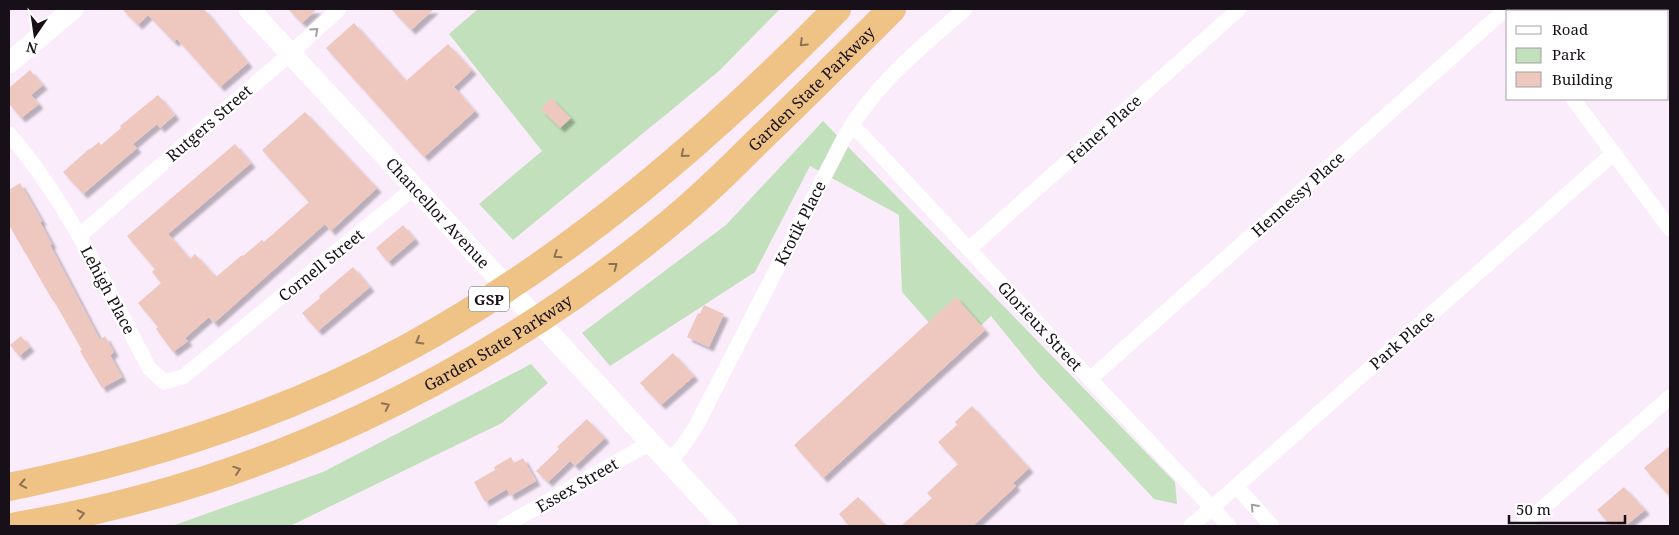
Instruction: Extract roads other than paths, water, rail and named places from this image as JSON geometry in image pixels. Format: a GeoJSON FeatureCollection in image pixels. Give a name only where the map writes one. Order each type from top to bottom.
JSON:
{"type":"FeatureCollection","features":[{"type":"Feature","properties":{"kind":"highway","name":"GSP"},"geometry":{"type":"LineString","coordinates":[[9,487],[103,466],[209,434],[308,395],[359,372],[417,342],[510,286],[562,251],[639,192],[731,112],[837,9]]}},
{"type":"Feature","properties":{"kind":"highway","name":"Garden State Parkway"},"geometry":{"type":"LineString","coordinates":[[16,526],[82,514],[136,501],[244,467],[296,447],[391,404],[449,374],[497,346],[592,283],[672,221],[753,146],[892,9]]}},
{"type":"Feature","properties":{"kind":"main road"},"geometry":{"type":"LineString","coordinates":[[9,63],[73,9]]}},
{"type":"Feature","properties":{"kind":"main road","name":"Chancellor Avenue"},"geometry":{"type":"LineString","coordinates":[[250,9],[728,526]]}},
{"type":"Feature","properties":{"kind":"street","name":"Rutgers Street"},"geometry":{"type":"LineString","coordinates":[[79,236],[339,9]]}},
{"type":"Feature","properties":{"kind":"street","name":"Krotik Place"},"geometry":{"type":"LineString","coordinates":[[668,462],[683,446],[696,426],[851,126],[866,103],[886,80],[965,9]]}},
{"type":"Feature","properties":{"kind":"street","name":"Feiner Place"},"geometry":{"type":"LineString","coordinates":[[969,249],[1239,9]]}},
{"type":"Feature","properties":{"kind":"street","name":"Hennessy Place"},"geometry":{"type":"LineString","coordinates":[[1090,379],[1506,11]]}},
{"type":"Feature","properties":{"kind":"street"},"geometry":{"type":"LineString","coordinates":[[1574,100],[1670,229]]}},
{"type":"Feature","properties":{"kind":"street","name":"Glorieux Street"},"geometry":{"type":"LineString","coordinates":[[851,126],[863,136],[1229,526]]}},
{"type":"Feature","properties":{"kind":"street","name":"Lehigh Place"},"geometry":{"type":"LineString","coordinates":[[9,134],[31,160],[79,236],[150,368],[164,382],[183,377],[228,341]]}},
{"type":"Feature","properties":{"kind":"street","name":"Park Place"},"geometry":{"type":"LineString","coordinates":[[1191,526],[1614,153]]}},
{"type":"Feature","properties":{"kind":"street","name":"Cornell Street"},"geometry":{"type":"LineString","coordinates":[[228,341],[414,188]]}},
{"type":"Feature","properties":{"kind":"street"},"geometry":{"type":"LineString","coordinates":[[1522,526],[1670,397]]}},
{"type":"Feature","properties":{"kind":"street","name":"Essex Street"},"geometry":{"type":"LineString","coordinates":[[504,526],[650,443]]}},
{"type":"Feature","properties":{"kind":"street"},"geometry":{"type":"LineString","coordinates":[[1236,486],[1272,526]]}}]}
